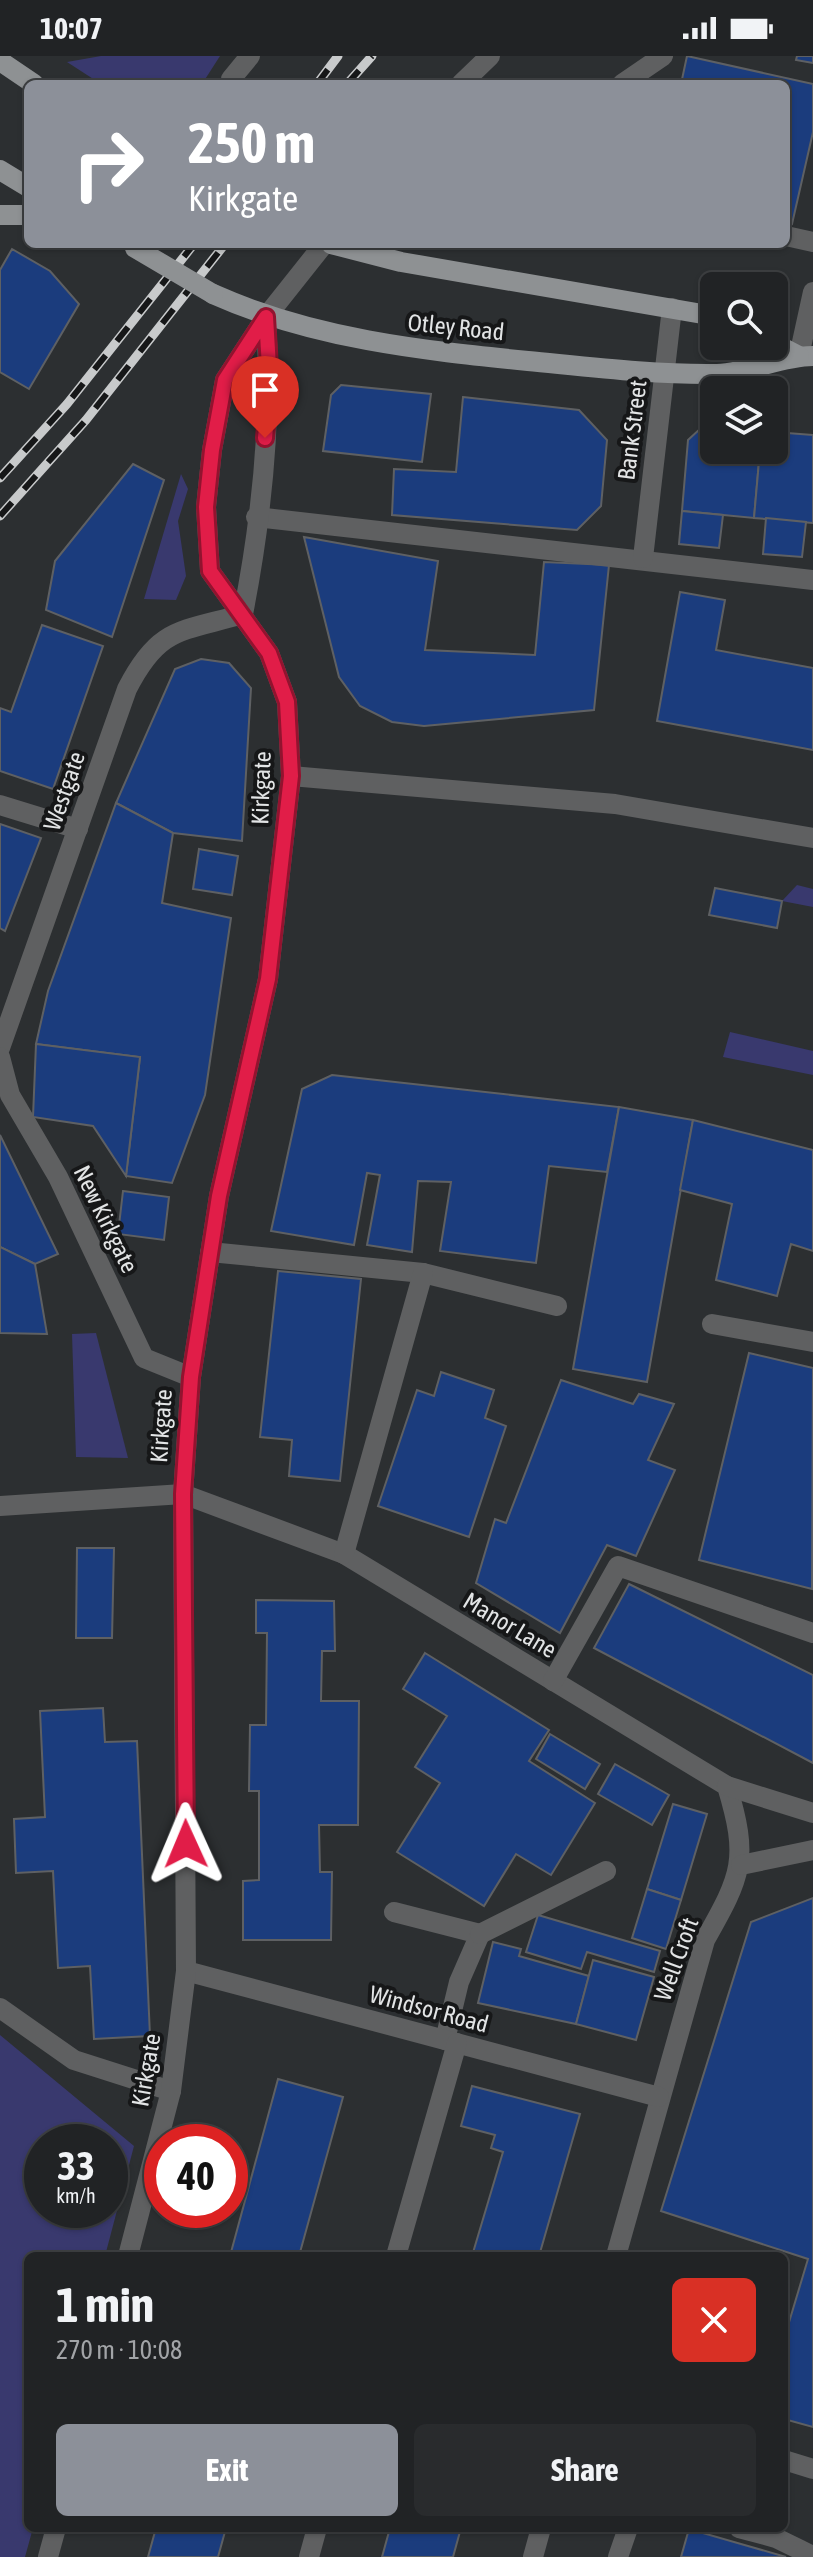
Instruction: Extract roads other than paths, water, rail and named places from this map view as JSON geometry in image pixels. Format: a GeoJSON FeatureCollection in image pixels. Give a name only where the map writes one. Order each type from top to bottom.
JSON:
{"type":"FeatureCollection","features":[{"type":"Feature","properties":{"kind":"main road"},"geometry":{"type":"LineString","coordinates":[[0,61],[28,80]]}},
{"type":"Feature","properties":{"kind":"main road"},"geometry":{"type":"LineString","coordinates":[[0,170],[24,185]]}},
{"type":"Feature","properties":{"kind":"main road"},"geometry":{"type":"LineString","coordinates":[[0,215],[24,215]]}},
{"type":"Feature","properties":{"kind":"main road","name":"Otley Road"},"geometry":{"type":"LineString","coordinates":[[134,248],[213,294],[266,317],[388,346],[665,371],[748,371],[806,356]]}},
{"type":"Feature","properties":{"kind":"main road"},"geometry":{"type":"LineString","coordinates":[[347,248],[401,262],[700,313]]}},
{"type":"Feature","properties":{"kind":"street"},"geometry":{"type":"LineString","coordinates":[[231,79],[250,56]]}},
{"type":"Feature","properties":{"kind":"street"},"geometry":{"type":"LineString","coordinates":[[465,80],[490,56]]}},
{"type":"Feature","properties":{"kind":"street"},"geometry":{"type":"LineString","coordinates":[[628,80],[663,56]]}},
{"type":"Feature","properties":{"kind":"street"},"geometry":{"type":"LineString","coordinates":[[790,237],[813,242]]}},
{"type":"Feature","properties":{"kind":"street","name":"Kirkgate"},"geometry":{"type":"LineString","coordinates":[[129,2252],[171,2091],[186,1971],[183,1494],[191,1377],[219,1196],[268,979],[291,776],[287,702],[269,653],[210,571],[206,507],[212,450],[225,380],[266,317],[321,248]]}},
{"type":"Feature","properties":{"kind":"street"},"geometry":{"type":"LineString","coordinates":[[806,356],[813,292]]}},
{"type":"Feature","properties":{"kind":"street","name":"Bank Street"},"geometry":{"type":"LineString","coordinates":[[643,558],[672,308]]}},
{"type":"Feature","properties":{"kind":"street"},"geometry":{"type":"LineString","coordinates":[[243,614],[270,384],[266,317]]}},
{"type":"Feature","properties":{"kind":"street"},"geometry":{"type":"LineString","coordinates":[[256,517],[643,558],[813,580]]}},
{"type":"Feature","properties":{"kind":"street","name":"Westgate"},"geometry":{"type":"LineString","coordinates":[[0,1048],[127,689],[144,656],[167,636],[243,614]]}},
{"type":"Feature","properties":{"kind":"street"},"geometry":{"type":"LineString","coordinates":[[291,776],[615,804],[813,838]]}},
{"type":"Feature","properties":{"kind":"street"},"geometry":{"type":"LineString","coordinates":[[0,805],[78,829]]}},
{"type":"Feature","properties":{"kind":"street","name":"New Kirkgate"},"geometry":{"type":"LineString","coordinates":[[0,1057],[10,1095],[58,1177],[144,1358],[191,1377]]}},
{"type":"Feature","properties":{"kind":"street"},"geometry":{"type":"LineString","coordinates":[[210,1252],[423,1273],[557,1306]]}},
{"type":"Feature","properties":{"kind":"street"},"geometry":{"type":"LineString","coordinates":[[344,1554],[423,1273]]}},
{"type":"Feature","properties":{"kind":"street"},"geometry":{"type":"LineString","coordinates":[[712,1324],[813,1342]]}},
{"type":"Feature","properties":{"kind":"street"},"geometry":{"type":"LineString","coordinates":[[0,1506],[183,1494]]}},
{"type":"Feature","properties":{"kind":"street","name":"Manor Lane"},"geometry":{"type":"LineString","coordinates":[[183,1494],[344,1554],[727,1786]]}},
{"type":"Feature","properties":{"kind":"street"},"geometry":{"type":"LineString","coordinates":[[553,1681],[618,1566],[813,1633]]}},
{"type":"Feature","properties":{"kind":"street"},"geometry":{"type":"LineString","coordinates":[[727,1786],[813,1813]]}},
{"type":"Feature","properties":{"kind":"street"},"geometry":{"type":"LineString","coordinates":[[727,1786],[739,1828],[741,1865],[813,1850]]}},
{"type":"Feature","properties":{"kind":"street","name":"Well Croft"},"geometry":{"type":"LineString","coordinates":[[617,2252],[705,1940],[729,1898],[741,1865]]}},
{"type":"Feature","properties":{"kind":"street"},"geometry":{"type":"LineString","coordinates":[[397,2252],[451,2042],[459,1982],[480,1934],[606,1871]]}},
{"type":"Feature","properties":{"kind":"street"},"geometry":{"type":"LineString","coordinates":[[394,1912],[480,1934]]}},
{"type":"Feature","properties":{"kind":"street","name":"Windsor Road"},"geometry":{"type":"LineString","coordinates":[[186,1971],[659,2097]]}},
{"type":"Feature","properties":{"kind":"street"},"geometry":{"type":"LineString","coordinates":[[0,2008],[74,2060],[171,2091]]}},
{"type":"Feature","properties":{"kind":"street"},"geometry":{"type":"LineString","coordinates":[[788,2461],[813,2469]]}},
{"type":"Feature","properties":{"kind":"street"},"geometry":{"type":"LineString","coordinates":[[48,2557],[55,2532]]}},
{"type":"Feature","properties":{"kind":"street"},"geometry":{"type":"LineString","coordinates":[[309,2557],[316,2532]]}},
{"type":"Feature","properties":{"kind":"street"},"geometry":{"type":"LineString","coordinates":[[533,2557],[540,2532]]}},
{"type":"Feature","properties":{"kind":"street"},"geometry":{"type":"LineString","coordinates":[[618,2557],[627,2532]]}},
{"type":"Feature","properties":{"kind":"street"},"geometry":{"type":"LineString","coordinates":[[754,2532],[776,2538],[813,2556]]}},
{"type":"Feature","properties":{"kind":"railway"},"geometry":{"type":"LineString","coordinates":[[320,80],[338,56]]}},
{"type":"Feature","properties":{"kind":"railway"},"geometry":{"type":"LineString","coordinates":[[351,80],[372,56]]}},
{"type":"Feature","properties":{"kind":"railway"},"geometry":{"type":"LineString","coordinates":[[0,478],[67,404],[191,248]]}},
{"type":"Feature","properties":{"kind":"railway"},"geometry":{"type":"LineString","coordinates":[[0,516],[86,420],[222,248]]}}]}
